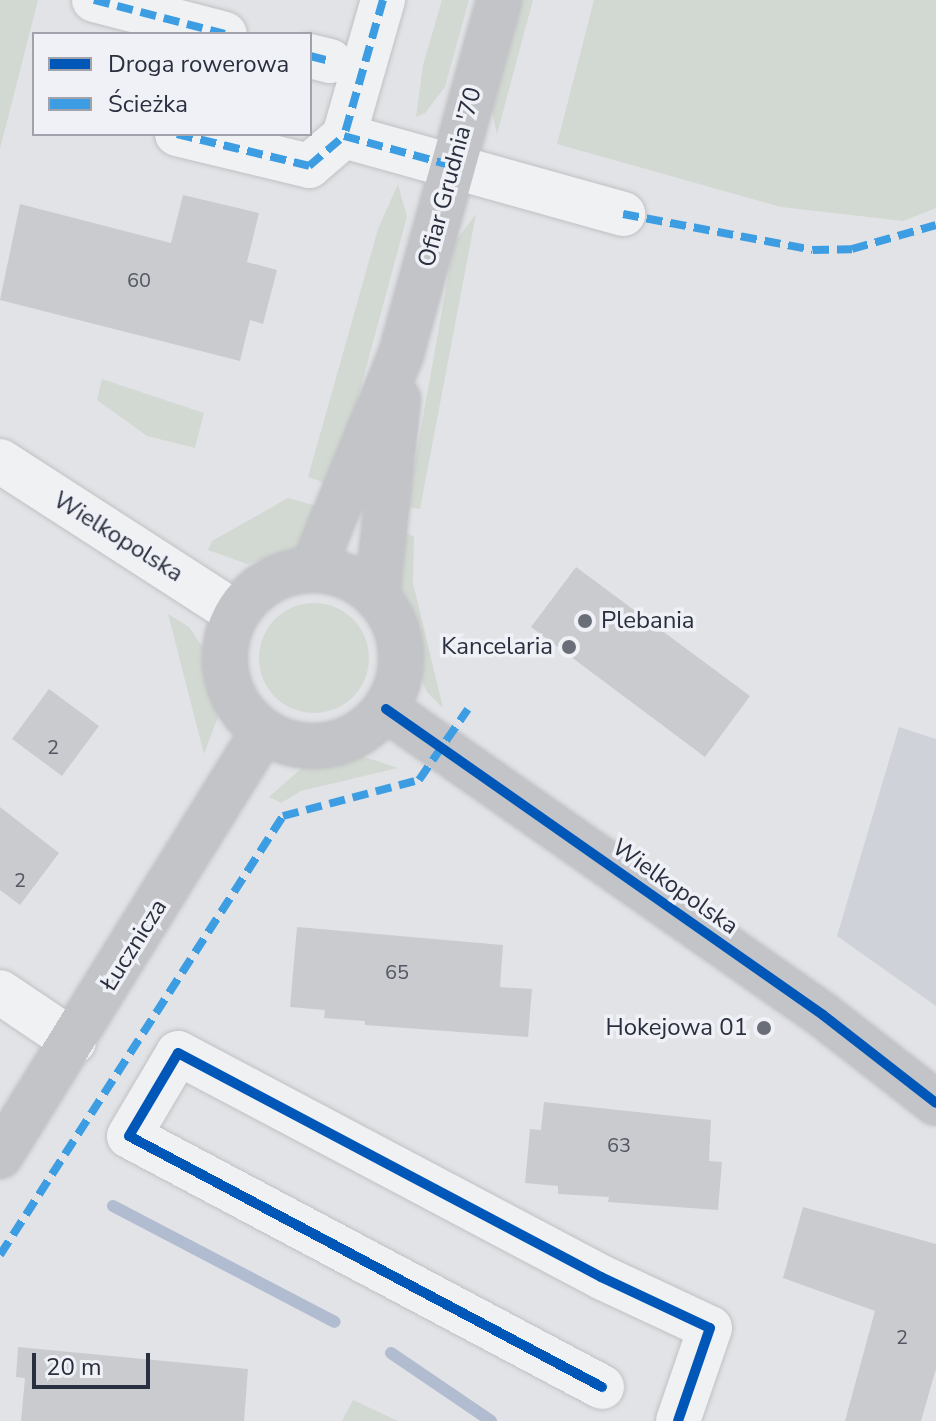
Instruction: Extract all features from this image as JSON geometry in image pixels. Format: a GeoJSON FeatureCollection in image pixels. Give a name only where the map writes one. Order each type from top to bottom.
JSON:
{"type":"FeatureCollection","features":[{"type":"Feature","properties":{"kind":"street"},"geometry":{"type":"LineString","coordinates":[[94,0],[181,28],[210,32]]}},
{"type":"Feature","properties":{"kind":"street"},"geometry":{"type":"LineString","coordinates":[[185,136],[309,166],[344,136],[383,0]]}},
{"type":"Feature","properties":{"kind":"street","name":"Ofiar Grudnia '70"},"geometry":{"type":"LineString","coordinates":[[313,568],[401,354],[499,0]]}},
{"type":"Feature","properties":{"kind":"street"},"geometry":{"type":"LineString","coordinates":[[344,136],[623,214]]}},
{"type":"Feature","properties":{"kind":"street","name":"Ofiar Grudnia '70"},"geometry":{"type":"LineString","coordinates":[[377,596],[401,354]]}},
{"type":"Feature","properties":{"kind":"street","name":"Wielkopolska"},"geometry":{"type":"LineString","coordinates":[[0,461],[236,613]]}},
{"type":"Feature","properties":{"kind":"street"},"geometry":{"type":"LineString","coordinates":[[313,568],[348,575],[377,596],[395,621],[402,651],[399,682],[386,709],[361,733],[329,745],[294,745],[263,731],[239,707],[226,677],[225,644],[236,613],[256,589],[283,574],[313,568]]}},
{"type":"Feature","properties":{"kind":"street","name":"Wielkopolska"},"geometry":{"type":"LineString","coordinates":[[386,709],[823,1015],[936,1103]]}},
{"type":"Feature","properties":{"kind":"street","name":"Łucznicza"},"geometry":{"type":"LineString","coordinates":[[0,1156],[74,1042],[263,731]]}},
{"type":"Feature","properties":{"kind":"street"},"geometry":{"type":"LineString","coordinates":[[0,992],[74,1042]]}},
{"type":"Feature","properties":{"kind":"street"},"geometry":{"type":"LineString","coordinates":[[602,1387],[129,1136],[178,1053],[601,1277],[710,1328],[678,1421]]}},
{"type":"Feature","properties":{"kind":"shaded area"},"geometry":{"type":"Polygon","coordinates":[[[0,0],[38,0],[0,149],[0,0]]]}},
{"type":"Feature","properties":{"kind":"shaded area"},"geometry":{"type":"Polygon","coordinates":[[[442,0],[469,0],[445,87],[425,113],[416,117],[423,65],[442,0]]]}},
{"type":"Feature","properties":{"kind":"shaded area"},"geometry":{"type":"Polygon","coordinates":[[[521,0],[533,0],[497,134],[491,108],[521,0]]]}},
{"type":"Feature","properties":{"kind":"shaded area"},"geometry":{"type":"Polygon","coordinates":[[[594,0],[936,0],[936,208],[903,221],[781,207],[557,144],[594,0]]]}},
{"type":"Feature","properties":{"kind":"shaded area"},"geometry":{"type":"Polygon","coordinates":[[[398,184],[407,217],[334,486],[308,477],[378,229],[398,184]]]}},
{"type":"Feature","properties":{"kind":"shaded area"},"geometry":{"type":"Polygon","coordinates":[[[476,214],[420,509],[407,507],[454,243],[476,214]]]}},
{"type":"Feature","properties":{"kind":"shaded area"},"geometry":{"type":"Polygon","coordinates":[[[102,379],[204,413],[195,448],[147,436],[97,400],[102,379]]]}},
{"type":"Feature","properties":{"kind":"shaded area"},"geometry":{"type":"Polygon","coordinates":[[[288,498],[327,509],[305,547],[247,564],[208,550],[212,541],[288,498]]]}},
{"type":"Feature","properties":{"kind":"shaded area"},"geometry":{"type":"Polygon","coordinates":[[[403,531],[414,537],[413,583],[443,708],[427,692],[416,668],[416,636],[399,586],[403,531]]]}},
{"type":"Feature","properties":{"kind":"shaded area"},"geometry":{"type":"Polygon","coordinates":[[[314,603],[335,607],[353,619],[365,637],[369,658],[365,679],[353,697],[335,709],[314,713],[293,709],[275,697],[263,679],[259,658],[263,637],[275,619],[293,607],[314,603]]]}},
{"type":"Feature","properties":{"kind":"shaded area"},"geometry":{"type":"Polygon","coordinates":[[[168,614],[189,627],[203,648],[218,717],[204,754],[168,614]]]}},
{"type":"Feature","properties":{"kind":"shaded area"},"geometry":{"type":"Polygon","coordinates":[[[899,727],[936,739],[936,1006],[837,936],[899,727]]]}},
{"type":"Feature","properties":{"kind":"shaded area"},"geometry":{"type":"Polygon","coordinates":[[[362,756],[398,768],[301,791],[281,803],[269,797],[303,767],[362,756]]]}},
{"type":"Feature","properties":{"kind":"shaded area"},"geometry":{"type":"Polygon","coordinates":[[[353,1400],[398,1421],[342,1421],[353,1400]]]}},
{"type":"Feature","properties":{"kind":"building"},"geometry":{"type":"Polygon","coordinates":[[[183,195],[259,213],[247,262],[277,270],[263,324],[250,320],[240,361],[0,300],[20,204],[171,243],[183,195]]]}},
{"type":"Feature","properties":{"kind":"building"},"geometry":{"type":"Polygon","coordinates":[[[576,567],[750,696],[705,757],[531,627],[576,567]]]}},
{"type":"Feature","properties":{"kind":"building"},"geometry":{"type":"Polygon","coordinates":[[[49,689],[99,726],[62,776],[12,739],[49,689]]]}},
{"type":"Feature","properties":{"kind":"building"},"geometry":{"type":"Polygon","coordinates":[[[0,807],[59,853],[20,905],[0,890],[0,807]]]}},
{"type":"Feature","properties":{"kind":"building"},"geometry":{"type":"Polygon","coordinates":[[[297,927],[503,945],[500,987],[532,989],[528,1037],[365,1025],[365,1021],[324,1018],[325,1010],[290,1007],[297,927]]]}},
{"type":"Feature","properties":{"kind":"building"},"geometry":{"type":"Polygon","coordinates":[[[544,1102],[711,1120],[709,1161],[722,1162],[718,1210],[608,1202],[609,1197],[558,1194],[558,1186],[525,1183],[530,1129],[541,1130],[544,1102]]]}},
{"type":"Feature","properties":{"kind":"building"},"geometry":{"type":"Polygon","coordinates":[[[803,1207],[936,1244],[936,1369],[921,1421],[845,1421],[875,1311],[783,1278],[803,1207]]]}},
{"type":"Feature","properties":{"kind":"building"},"geometry":{"type":"Polygon","coordinates":[[[18,1347],[248,1369],[244,1421],[21,1421],[25,1378],[16,1377],[18,1347]]]}},
{"type":"Feature","properties":{"kind":"waterway"},"geometry":{"type":"LineString","coordinates":[[113,1206],[335,1322]]}},
{"type":"Feature","properties":{"kind":"waterway"},"geometry":{"type":"LineString","coordinates":[[391,1353],[491,1421]]}},
{"type":"Feature","properties":{"kind":"marked path"},"geometry":{"type":"LineString","coordinates":[[94,0],[217,32]]}},
{"type":"Feature","properties":{"kind":"marked path"},"geometry":{"type":"LineString","coordinates":[[383,0],[344,136],[454,166]]}},
{"type":"Feature","properties":{"kind":"marked path"},"geometry":{"type":"LineString","coordinates":[[312,56],[330,61]]}},
{"type":"Feature","properties":{"kind":"marked path"},"geometry":{"type":"LineString","coordinates":[[185,136],[309,166],[344,136]]}},
{"type":"Feature","properties":{"kind":"marked path"},"geometry":{"type":"LineString","coordinates":[[623,214],[813,250],[852,249],[936,225]]}},
{"type":"Feature","properties":{"kind":"marked path"},"geometry":{"type":"LineString","coordinates":[[0,1255],[283,816],[419,780],[468,709]]}},
{"type":"Feature","properties":{"kind":"cycle path"},"geometry":{"type":"LineString","coordinates":[[386,709],[823,1015],[936,1103]]}},
{"type":"Feature","properties":{"kind":"cycle path"},"geometry":{"type":"LineString","coordinates":[[602,1387],[129,1136],[178,1053],[601,1277],[710,1328],[678,1421]]}},
{"type":"Feature","properties":{"kind":"place","name":"Plebania"},"geometry":{"type":"Point","coordinates":[585,621]}},
{"type":"Feature","properties":{"kind":"place","name":"Kancelaria"},"geometry":{"type":"Point","coordinates":[569,647]}},
{"type":"Feature","properties":{"kind":"place","name":"Hokejowa 01"},"geometry":{"type":"Point","coordinates":[764,1028]}}]}
